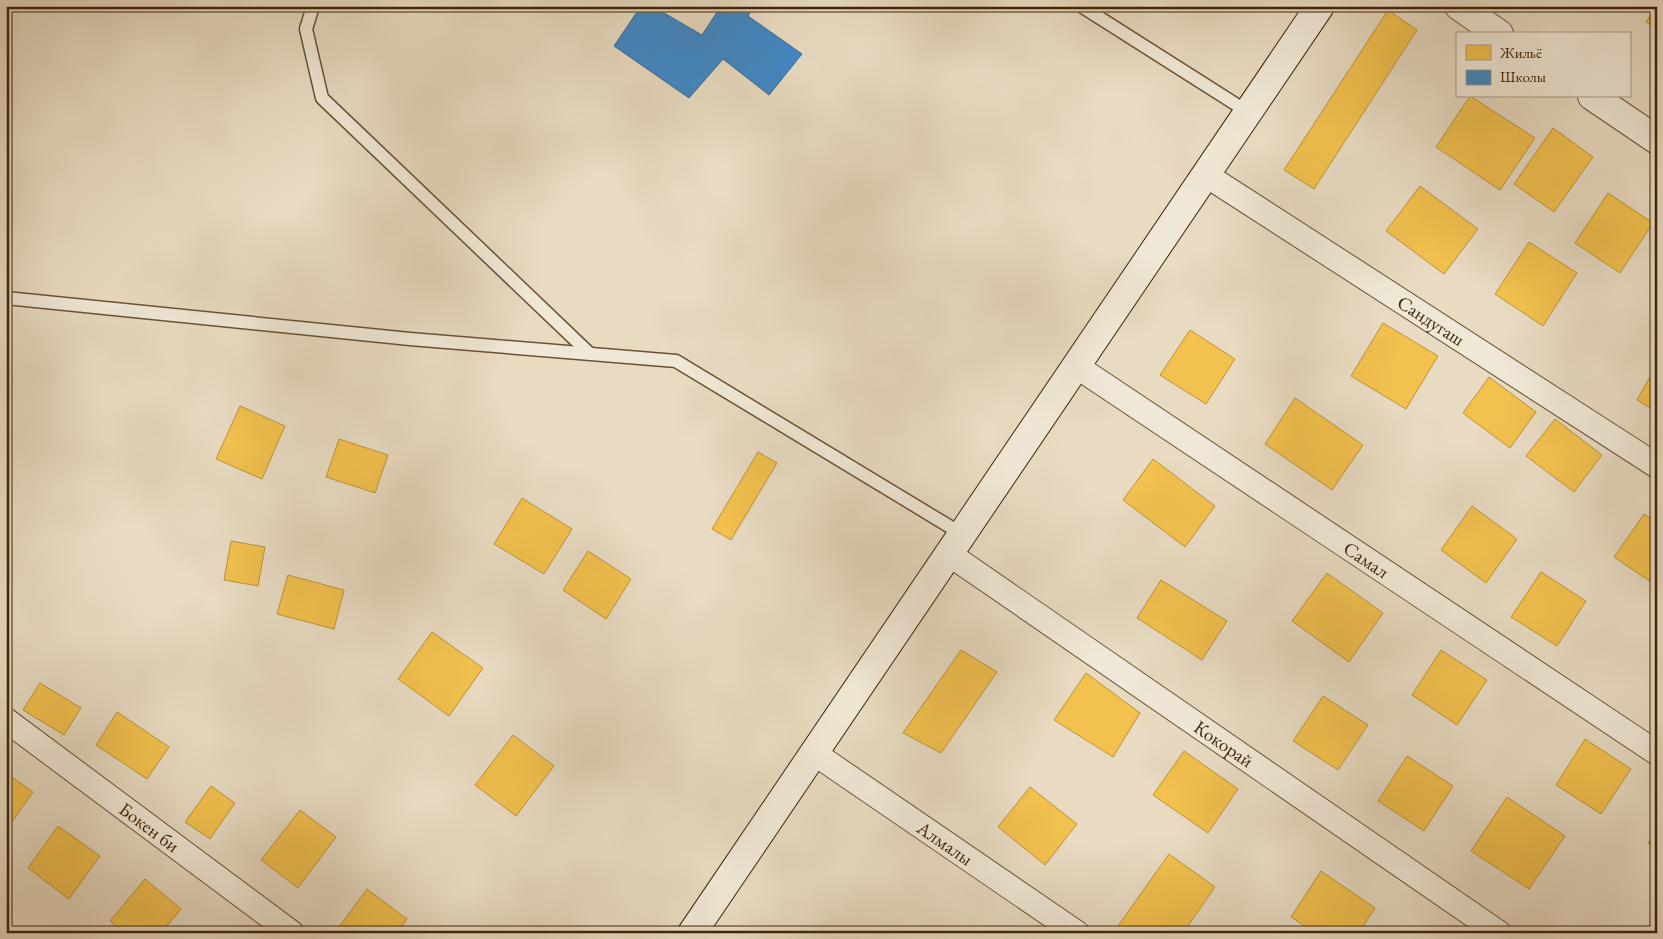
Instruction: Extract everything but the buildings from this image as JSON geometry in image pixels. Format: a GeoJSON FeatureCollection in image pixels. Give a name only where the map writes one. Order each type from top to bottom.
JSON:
{"type":"FeatureCollection","features":[{"type":"Feature","properties":{"kind":"main road"},"geometry":{"type":"LineString","coordinates":[[692,933],[1320,6]]}},
{"type":"Feature","properties":{"kind":"main road"},"geometry":{"type":"LineString","coordinates":[[1459,6],[1496,32]]}},
{"type":"Feature","properties":{"kind":"main road"},"geometry":{"type":"LineString","coordinates":[[1595,98],[1657,140]]}},
{"type":"Feature","properties":{"kind":"street","name":"Сандугаш"},"geometry":{"type":"LineString","coordinates":[[1206,174],[1657,466]]}},
{"type":"Feature","properties":{"kind":"street","name":"Самал"},"geometry":{"type":"LineString","coordinates":[[1076,366],[1657,753]]}},
{"type":"Feature","properties":{"kind":"street","name":"Кокорай"},"geometry":{"type":"LineString","coordinates":[[956,544],[1499,933]]}},
{"type":"Feature","properties":{"kind":"street","name":"Бокен би"},"geometry":{"type":"LineString","coordinates":[[6,720],[292,933]]}},
{"type":"Feature","properties":{"kind":"street","name":"Алмалы"},"geometry":{"type":"LineString","coordinates":[[814,753],[1077,933]]}},
{"type":"Feature","properties":{"kind":"lane"},"geometry":{"type":"LineString","coordinates":[[313,6],[306,28],[322,98],[589,353]]}},
{"type":"Feature","properties":{"kind":"lane"},"geometry":{"type":"LineString","coordinates":[[1081,6],[1248,112]]}},
{"type":"Feature","properties":{"kind":"lane"},"geometry":{"type":"LineString","coordinates":[[6,298],[400,338],[676,361],[956,544]]}}]}
